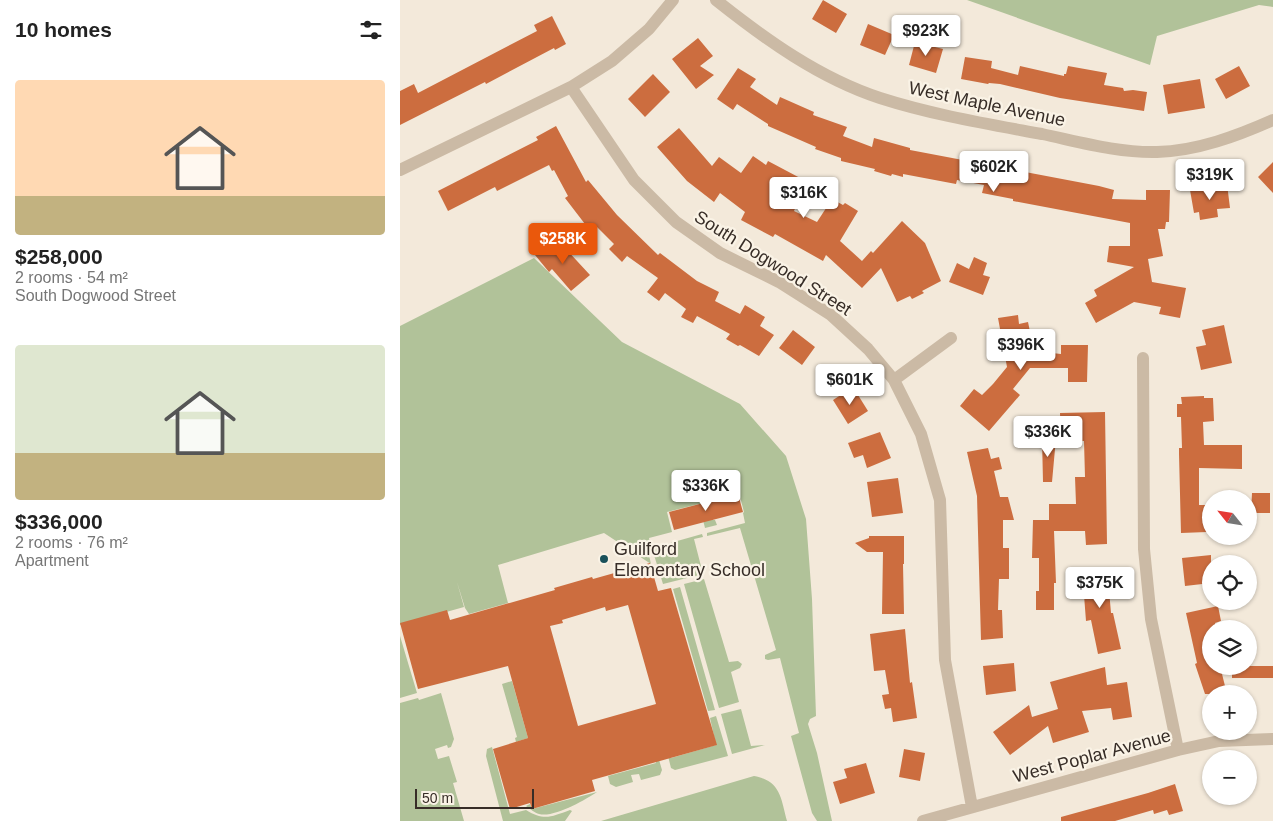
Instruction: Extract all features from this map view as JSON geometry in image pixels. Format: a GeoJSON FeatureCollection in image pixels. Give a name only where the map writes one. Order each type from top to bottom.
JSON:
{"type":"FeatureCollection","features":[{"type":"Feature","properties":{"kind":"street"},"geometry":{"type":"LineString","coordinates":[[400,170],[571,87],[612,61],[649,29],[672,0]]}},
{"type":"Feature","properties":{"kind":"street","name":"West Maple Avenue"},"geometry":{"type":"LineString","coordinates":[[716,0],[758,33],[831,77],[879,98],[948,116],[1127,151],[1158,152],[1189,149],[1243,133],[1273,120]]}},
{"type":"Feature","properties":{"kind":"street","name":"South Dogwood Street"},"geometry":{"type":"LineString","coordinates":[[571,87],[634,180],[676,222],[720,253],[779,282],[831,315],[868,349],[894,380],[921,434],[940,500],[945,660],[972,807]]}},
{"type":"Feature","properties":{"kind":"street"},"geometry":{"type":"LineString","coordinates":[[894,380],[951,338]]}},
{"type":"Feature","properties":{"kind":"street"},"geometry":{"type":"LineString","coordinates":[[1143,358],[1144,549],[1151,619],[1178,750]]}},
{"type":"Feature","properties":{"kind":"street","name":"West Poplar Avenue"},"geometry":{"type":"LineString","coordinates":[[923,821],[1178,750],[1220,741],[1273,739]]}},
{"type":"Feature","properties":{"kind":"green space"},"geometry":{"type":"Polygon","coordinates":[[[967,0],[1273,0],[1273,7],[1259,5],[1157,36],[1150,65],[967,0]]]}},
{"type":"Feature","properties":{"kind":"green space"},"geometry":{"type":"Polygon","coordinates":[[[534,258],[622,342],[740,404],[786,456],[806,519],[812,599],[816,716],[810,719],[808,724],[817,753],[832,821],[817,821],[812,813],[791,736],[799,733],[780,658],[765,659],[765,655],[776,650],[740,528],[707,536],[707,533],[745,523],[739,493],[708,501],[713,520],[715,520],[717,525],[705,528],[699,504],[667,512],[672,532],[649,538],[648,551],[651,564],[604,533],[498,565],[508,603],[469,614],[465,608],[457,582],[464,607],[400,625],[400,326],[534,258]]]}},
{"type":"Feature","properties":{"kind":"green space"},"geometry":{"type":"Polygon","coordinates":[[[702,534],[703,537],[694,539],[703,574],[663,584],[654,555],[656,547],[702,534]]]}},
{"type":"Feature","properties":{"kind":"green space"},"geometry":{"type":"Polygon","coordinates":[[[704,579],[729,662],[738,661],[742,664],[740,668],[731,672],[739,702],[719,708],[684,584],[704,579]]]}},
{"type":"Feature","properties":{"kind":"green space"},"geometry":{"type":"Polygon","coordinates":[[[680,587],[715,710],[708,711],[673,589],[680,587]]]}},
{"type":"Feature","properties":{"kind":"green space"},"geometry":{"type":"Polygon","coordinates":[[[400,636],[417,693],[400,698],[400,636]]]}},
{"type":"Feature","properties":{"kind":"green space"},"geometry":{"type":"Polygon","coordinates":[[[512,681],[528,738],[516,742],[515,738],[517,737],[502,684],[512,681]]]}},
{"type":"Feature","properties":{"kind":"green space"},"geometry":{"type":"Polygon","coordinates":[[[441,693],[454,739],[451,747],[448,748],[447,745],[435,749],[438,759],[449,756],[457,782],[453,783],[464,821],[400,821],[400,703],[418,698],[419,700],[441,693]]]}},
{"type":"Feature","properties":{"kind":"green space"},"geometry":{"type":"Polygon","coordinates":[[[741,709],[751,746],[765,745],[732,754],[721,714],[741,709]]]}},
{"type":"Feature","properties":{"kind":"green space"},"geometry":{"type":"Polygon","coordinates":[[[716,716],[728,756],[675,770],[671,768],[668,756],[671,758],[716,745],[710,718],[716,716]]]}},
{"type":"Feature","properties":{"kind":"green space"},"geometry":{"type":"Polygon","coordinates":[[[652,746],[655,746],[662,770],[660,775],[641,780],[639,774],[631,775],[633,782],[616,787],[610,784],[608,776],[656,763],[652,746]]]}},
{"type":"Feature","properties":{"kind":"green space"},"geometry":{"type":"Polygon","coordinates":[[[492,747],[510,814],[526,810],[538,816],[548,817],[572,811],[565,821],[503,821],[486,756],[487,749],[492,747]]]}},
{"type":"Feature","properties":{"kind":"green space"},"geometry":{"type":"Polygon","coordinates":[[[754,776],[763,778],[775,787],[781,798],[787,821],[601,821],[754,776]]]}},
{"type":"Feature","properties":{"kind":"green space"},"geometry":{"type":"Polygon","coordinates":[[[597,792],[561,811],[545,815],[534,812],[526,806],[530,804],[532,809],[597,792]]]}},
{"type":"Feature","properties":{"kind":"building"},"geometry":{"type":"Polygon","coordinates":[[[823,0],[847,14],[836,33],[812,19],[823,0]]]}},
{"type":"Feature","properties":{"kind":"building"},"geometry":{"type":"Polygon","coordinates":[[[552,16],[566,44],[555,50],[554,48],[486,84],[485,82],[400,125],[400,91],[414,84],[418,93],[537,31],[534,25],[552,16]]]}},
{"type":"Feature","properties":{"kind":"building"},"geometry":{"type":"Polygon","coordinates":[[[868,24],[894,35],[885,55],[860,45],[868,24]]]}},
{"type":"Feature","properties":{"kind":"building"},"geometry":{"type":"Polygon","coordinates":[[[698,38],[713,56],[700,66],[714,75],[696,89],[672,59],[698,38]]]}},
{"type":"Feature","properties":{"kind":"building"},"geometry":{"type":"Polygon","coordinates":[[[915,42],[943,49],[936,73],[909,65],[915,42]]]}},
{"type":"Feature","properties":{"kind":"building"},"geometry":{"type":"Polygon","coordinates":[[[965,57],[992,61],[991,68],[1018,75],[1020,66],[1064,76],[1068,66],[1107,73],[1104,85],[1123,88],[1124,91],[1147,92],[1144,111],[1060,98],[1000,84],[988,84],[961,79],[965,57]]]}},
{"type":"Feature","properties":{"kind":"building"},"geometry":{"type":"Polygon","coordinates":[[[1239,66],[1250,86],[1226,99],[1215,79],[1239,66]]]}},
{"type":"Feature","properties":{"kind":"building"},"geometry":{"type":"Polygon","coordinates":[[[738,68],[756,79],[750,87],[777,105],[780,97],[814,112],[813,115],[847,127],[843,136],[872,147],[874,138],[910,148],[910,150],[1099,186],[1114,190],[1112,199],[1146,200],[1146,190],[1170,190],[1169,222],[1166,222],[1165,229],[1158,229],[1163,256],[1148,259],[1152,282],[1186,288],[1180,318],[1159,314],[1161,307],[1134,302],[1096,323],[1085,303],[1097,296],[1094,290],[1134,267],[1107,262],[1109,246],[1130,246],[1130,223],[1013,201],[1013,199],[982,193],[984,185],[957,180],[956,184],[903,174],[903,177],[892,174],[891,176],[874,171],[875,169],[841,161],[841,158],[815,149],[816,147],[768,126],[768,124],[737,104],[733,110],[717,99],[738,68]]]}},
{"type":"Feature","properties":{"kind":"building"},"geometry":{"type":"Polygon","coordinates":[[[653,74],[670,92],[645,117],[628,99],[653,74]]]}},
{"type":"Feature","properties":{"kind":"building"},"geometry":{"type":"Polygon","coordinates":[[[1200,79],[1205,108],[1168,114],[1163,85],[1200,79]]]}},
{"type":"Feature","properties":{"kind":"building"},"geometry":{"type":"Polygon","coordinates":[[[556,126],[586,182],[588,180],[617,215],[658,255],[660,253],[697,281],[719,292],[715,301],[740,314],[745,305],[765,317],[760,326],[774,335],[759,356],[726,339],[730,334],[697,316],[693,323],[681,317],[686,309],[665,293],[659,301],[647,292],[658,278],[627,256],[622,262],[609,249],[614,244],[594,224],[588,228],[565,198],[568,196],[554,170],[552,171],[549,165],[497,191],[495,187],[448,211],[438,191],[538,140],[536,137],[556,126]]]}},
{"type":"Feature","properties":{"kind":"building"},"geometry":{"type":"Polygon","coordinates":[[[679,128],[712,166],[719,157],[741,173],[753,156],[766,165],[768,161],[802,179],[791,202],[797,204],[794,211],[817,222],[832,199],[843,205],[845,203],[858,211],[840,241],[862,261],[871,251],[873,253],[902,221],[925,243],[941,281],[922,291],[924,293],[912,299],[910,296],[897,302],[881,268],[862,288],[826,255],[823,261],[775,234],[773,237],[741,220],[745,212],[720,193],[714,202],[687,181],[657,147],[679,128]]]}},
{"type":"Feature","properties":{"kind":"building"},"geometry":{"type":"Polygon","coordinates":[[[1273,162],[1273,193],[1258,177],[1273,162]]]}},
{"type":"Feature","properties":{"kind":"building"},"geometry":{"type":"Polygon","coordinates":[[[1227,184],[1230,208],[1217,209],[1218,217],[1200,220],[1199,212],[1194,213],[1190,190],[1227,184]]]}},
{"type":"Feature","properties":{"kind":"building"},"geometry":{"type":"Polygon","coordinates":[[[551,241],[560,252],[565,248],[590,275],[571,291],[552,269],[549,272],[535,255],[551,241]]]}},
{"type":"Feature","properties":{"kind":"building"},"geometry":{"type":"Polygon","coordinates":[[[974,257],[987,263],[983,275],[990,277],[983,295],[949,282],[957,263],[969,269],[974,257]]]}},
{"type":"Feature","properties":{"kind":"building"},"geometry":{"type":"Polygon","coordinates":[[[1018,315],[1019,324],[1028,322],[1034,351],[1061,354],[1061,345],[1088,345],[1087,382],[1068,382],[1068,368],[1030,368],[1013,389],[1020,395],[989,431],[960,406],[974,389],[982,395],[1007,367],[998,318],[1018,315]]]}},
{"type":"Feature","properties":{"kind":"building"},"geometry":{"type":"Polygon","coordinates":[[[1224,325],[1232,363],[1201,370],[1196,347],[1206,345],[1202,330],[1224,325]]]}},
{"type":"Feature","properties":{"kind":"building"},"geometry":{"type":"Polygon","coordinates":[[[793,330],[815,347],[802,365],[779,348],[793,330]]]}},
{"type":"Feature","properties":{"kind":"building"},"geometry":{"type":"Polygon","coordinates":[[[853,387],[868,411],[848,424],[833,400],[853,387]]]}},
{"type":"Feature","properties":{"kind":"building"},"geometry":{"type":"Polygon","coordinates":[[[1204,396],[1204,398],[1213,398],[1214,421],[1203,422],[1204,445],[1242,445],[1242,469],[1199,468],[1199,505],[1202,505],[1202,532],[1181,533],[1179,448],[1182,448],[1181,417],[1177,417],[1177,404],[1182,404],[1181,397],[1204,396]]]}},
{"type":"Feature","properties":{"kind":"building"},"geometry":{"type":"Polygon","coordinates":[[[1105,412],[1107,544],[1086,545],[1085,531],[1054,531],[1056,583],[1054,583],[1054,610],[1036,610],[1036,591],[1039,591],[1039,558],[1032,558],[1033,520],[1049,520],[1049,504],[1076,504],[1075,477],[1085,477],[1084,441],[1061,441],[1060,413],[1105,412]]]}},
{"type":"Feature","properties":{"kind":"building"},"geometry":{"type":"Polygon","coordinates":[[[880,432],[891,458],[867,468],[863,455],[854,458],[848,443],[880,432]]]}},
{"type":"Feature","properties":{"kind":"building"},"geometry":{"type":"Polygon","coordinates":[[[1042,438],[1056,438],[1052,482],[1043,482],[1042,438]]]}},
{"type":"Feature","properties":{"kind":"building"},"geometry":{"type":"Polygon","coordinates":[[[988,448],[991,459],[999,457],[1002,469],[994,471],[1000,497],[1008,497],[1014,520],[1003,520],[1003,548],[1009,548],[1009,579],[999,579],[998,610],[1002,610],[1003,638],[981,640],[977,496],[967,452],[988,448]]]}},
{"type":"Feature","properties":{"kind":"building"},"geometry":{"type":"Polygon","coordinates":[[[898,478],[903,513],[872,517],[867,482],[898,478]]]}},
{"type":"Feature","properties":{"kind":"building"},"geometry":{"type":"Polygon","coordinates":[[[1258,493],[1270,493],[1270,513],[1258,513],[1258,493]]]}},
{"type":"Feature","properties":{"kind":"building"},"geometry":{"type":"Polygon","coordinates":[[[738,494],[743,512],[674,530],[669,512],[738,494]]]}},
{"type":"Feature","properties":{"kind":"building"},"geometry":{"type":"Polygon","coordinates":[[[869,536],[904,536],[904,614],[882,614],[883,552],[867,552],[855,543],[869,538],[869,536]]]}},
{"type":"Feature","properties":{"kind":"building"},"geometry":{"type":"Polygon","coordinates":[[[1202,556],[1202,584],[1185,586],[1182,558],[1202,556]]]}},
{"type":"Feature","properties":{"kind":"building"},"geometry":{"type":"Polygon","coordinates":[[[650,563],[658,591],[671,588],[717,745],[592,780],[595,791],[532,809],[530,803],[510,809],[493,749],[528,738],[508,666],[418,689],[400,623],[447,610],[450,620],[555,590],[554,588],[592,577],[593,579],[650,563]],[[628,605],[606,611],[605,607],[562,620],[563,623],[550,626],[578,726],[656,704],[628,605]]]}},
{"type":"Feature","properties":{"kind":"building"},"geometry":{"type":"Polygon","coordinates":[[[1107,567],[1111,613],[1113,613],[1121,649],[1098,654],[1091,620],[1086,621],[1082,569],[1107,567]]]}},
{"type":"Feature","properties":{"kind":"building"},"geometry":{"type":"Polygon","coordinates":[[[1202,610],[1219,610],[1221,620],[1202,620],[1202,675],[1222,675],[1225,685],[1202,685],[1195,664],[1197,663],[1186,613],[1202,610]]]}},
{"type":"Feature","properties":{"kind":"building"},"geometry":{"type":"Polygon","coordinates":[[[905,629],[910,683],[912,682],[917,718],[893,722],[891,708],[885,709],[882,695],[889,694],[885,670],[874,671],[870,634],[905,629]]]}},
{"type":"Feature","properties":{"kind":"building"},"geometry":{"type":"Polygon","coordinates":[[[1014,663],[1016,691],[986,695],[983,666],[1014,663]]]}},
{"type":"Feature","properties":{"kind":"building"},"geometry":{"type":"Polygon","coordinates":[[[1257,666],[1273,666],[1273,678],[1232,678],[1232,675],[1257,675],[1257,666]]]}},
{"type":"Feature","properties":{"kind":"building"},"geometry":{"type":"Polygon","coordinates":[[[1105,667],[1107,685],[1127,682],[1132,717],[1113,720],[1111,708],[1082,711],[1089,732],[1053,743],[1048,726],[1010,755],[993,732],[1029,705],[1032,717],[1058,709],[1050,682],[1105,667]]]}},
{"type":"Feature","properties":{"kind":"building"},"geometry":{"type":"Polygon","coordinates":[[[904,749],[925,753],[920,781],[899,777],[904,749]]]}},
{"type":"Feature","properties":{"kind":"building"},"geometry":{"type":"Polygon","coordinates":[[[866,763],[875,793],[840,804],[833,782],[847,778],[844,769],[866,763]]]}},
{"type":"Feature","properties":{"kind":"building"},"geometry":{"type":"Polygon","coordinates":[[[1175,784],[1183,811],[1169,815],[1167,810],[1154,814],[1153,810],[1115,821],[1061,821],[1061,817],[1175,784]]]}},
{"type":"Feature","properties":{"kind":"place","name":"Guilford Elementary School"},"geometry":{"type":"Point","coordinates":[604,559]}}]}
